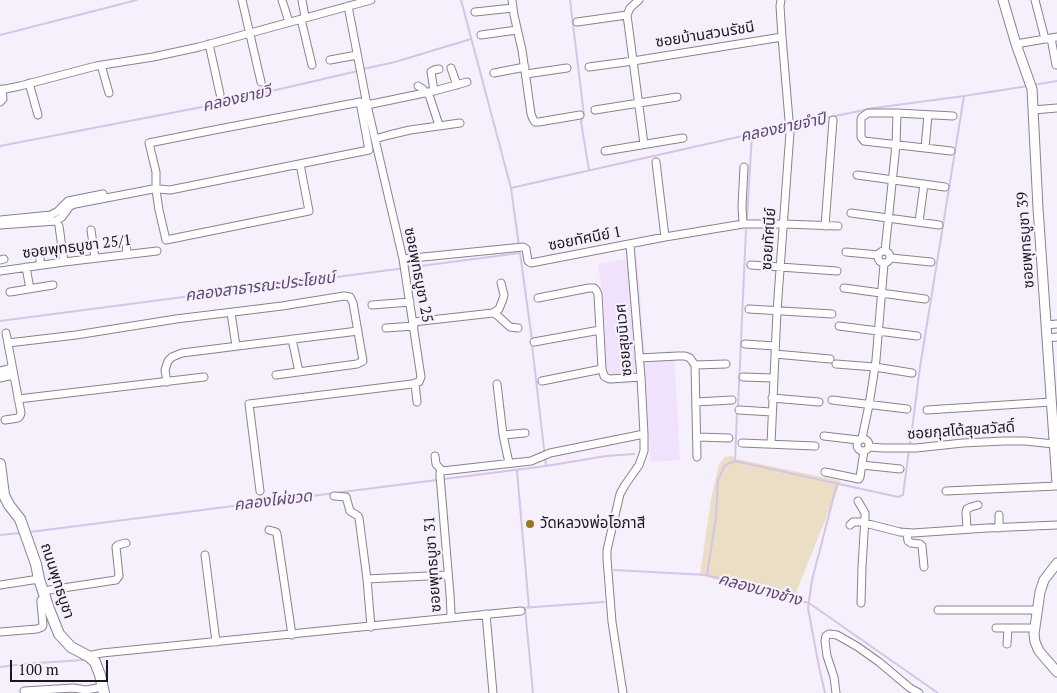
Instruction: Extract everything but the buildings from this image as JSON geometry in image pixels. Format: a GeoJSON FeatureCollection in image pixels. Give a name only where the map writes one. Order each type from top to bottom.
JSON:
{"type":"FeatureCollection","features":[{"type":"Feature","properties":{"kind":"main road","name":"ถนนพุทธบูชา"},"geometry":{"type":"LineString","coordinates":[[0,466],[4,495],[20,519],[59,634],[71,647],[95,662],[103,690]]}},
{"type":"Feature","properties":{"kind":"street"},"geometry":{"type":"LineString","coordinates":[[242,0],[261,82]]}},
{"type":"Feature","properties":{"kind":"street"},"geometry":{"type":"LineString","coordinates":[[282,0],[289,22]]}},
{"type":"Feature","properties":{"kind":"street"},"geometry":{"type":"LineString","coordinates":[[302,0],[303,18],[312,65]]}},
{"type":"Feature","properties":{"kind":"street"},"geometry":{"type":"LineString","coordinates":[[0,102],[3,99],[1,89],[29,84],[101,65],[153,57],[209,44],[303,18],[344,4],[371,0]]}},
{"type":"Feature","properties":{"kind":"street"},"geometry":{"type":"LineString","coordinates":[[639,0],[630,8],[628,15],[644,144]]}},
{"type":"Feature","properties":{"kind":"street","name":"ซอยทัศนีย์"},"geometry":{"type":"LineString","coordinates":[[771,444],[777,311],[790,132],[781,0]]}},
{"type":"Feature","properties":{"kind":"street","name":"ซอยพุทธบูชา 39"},"geometry":{"type":"LineString","coordinates":[[1003,0],[1032,89],[1051,402],[1055,425],[1054,444],[1057,484]]}},
{"type":"Feature","properties":{"kind":"street"},"geometry":{"type":"LineString","coordinates":[[1035,0],[1051,38],[1056,65]]}},
{"type":"Feature","properties":{"kind":"street","name":"ซอยพุทธบูชา 25"},"geometry":{"type":"LineString","coordinates":[[344,4],[403,259],[421,372],[419,382],[416,383],[417,402]]}},
{"type":"Feature","properties":{"kind":"street"},"geometry":{"type":"LineString","coordinates":[[475,12],[513,4],[535,122],[580,115]]}},
{"type":"Feature","properties":{"kind":"street"},"geometry":{"type":"LineString","coordinates":[[577,22],[628,15]]}},
{"type":"Feature","properties":{"kind":"street"},"geometry":{"type":"LineString","coordinates":[[481,35],[518,30]]}},
{"type":"Feature","properties":{"kind":"street","name":"ซอยบ้านสวนรัชนี"},"geometry":{"type":"LineString","coordinates":[[589,67],[782,36]]}},
{"type":"Feature","properties":{"kind":"street"},"geometry":{"type":"LineString","coordinates":[[1016,44],[1051,38]]}},
{"type":"Feature","properties":{"kind":"street"},"geometry":{"type":"LineString","coordinates":[[209,44],[220,94]]}},
{"type":"Feature","properties":{"kind":"street"},"geometry":{"type":"LineString","coordinates":[[330,60],[357,54]]}},
{"type":"Feature","properties":{"kind":"street"},"geometry":{"type":"LineString","coordinates":[[101,65],[109,93]]}},
{"type":"Feature","properties":{"kind":"street"},"geometry":{"type":"LineString","coordinates":[[451,68],[457,85]]}},
{"type":"Feature","properties":{"kind":"street"},"geometry":{"type":"LineString","coordinates":[[494,73],[567,68]]}},
{"type":"Feature","properties":{"kind":"street"},"geometry":{"type":"LineString","coordinates":[[439,69],[431,72],[429,92],[439,125]]}},
{"type":"Feature","properties":{"kind":"street"},"geometry":{"type":"LineString","coordinates":[[367,105],[467,82]]}},
{"type":"Feature","properties":{"kind":"street"},"geometry":{"type":"LineString","coordinates":[[29,84],[38,115]]}},
{"type":"Feature","properties":{"kind":"street"},"geometry":{"type":"LineString","coordinates":[[418,86],[429,92]]}},
{"type":"Feature","properties":{"kind":"street"},"geometry":{"type":"LineString","coordinates":[[595,110],[678,97]]}},
{"type":"Feature","properties":{"kind":"street"},"geometry":{"type":"LineString","coordinates":[[0,220],[50,215],[73,199],[155,187],[170,190],[300,164],[370,150],[360,102],[150,144],[156,172],[155,187],[166,240],[309,211],[300,164]]}},
{"type":"Feature","properties":{"kind":"street"},"geometry":{"type":"LineString","coordinates":[[1033,110],[1057,108]]}},
{"type":"Feature","properties":{"kind":"street"},"geometry":{"type":"LineString","coordinates":[[885,251],[898,113]]}},
{"type":"Feature","properties":{"kind":"street"},"geometry":{"type":"LineString","coordinates":[[950,151],[864,141],[861,137],[861,124],[862,117],[868,114],[898,113],[953,116]]}},
{"type":"Feature","properties":{"kind":"street"},"geometry":{"type":"LineString","coordinates":[[925,148],[928,115]]}},
{"type":"Feature","properties":{"kind":"street"},"geometry":{"type":"LineString","coordinates":[[825,226],[833,120]]}},
{"type":"Feature","properties":{"kind":"street"},"geometry":{"type":"LineString","coordinates":[[375,140],[401,132],[460,123]]}},
{"type":"Feature","properties":{"kind":"street"},"geometry":{"type":"LineString","coordinates":[[605,151],[683,138]]}},
{"type":"Feature","properties":{"kind":"street"},"geometry":{"type":"LineString","coordinates":[[656,162],[665,237]]}},
{"type":"Feature","properties":{"kind":"street"},"geometry":{"type":"LineString","coordinates":[[743,224],[744,167]]}},
{"type":"Feature","properties":{"kind":"street"},"geometry":{"type":"LineString","coordinates":[[857,175],[945,187]]}},
{"type":"Feature","properties":{"kind":"street"},"geometry":{"type":"LineString","coordinates":[[919,222],[924,184]]}},
{"type":"Feature","properties":{"kind":"street"},"geometry":{"type":"LineString","coordinates":[[0,225],[56,221],[62,217],[70,206],[75,204],[155,187]]}},
{"type":"Feature","properties":{"kind":"street"},"geometry":{"type":"LineString","coordinates":[[851,213],[939,225]]}},
{"type":"Feature","properties":{"kind":"street","name":"ซอยทัศนีย์ 1"},"geometry":{"type":"LineString","coordinates":[[403,259],[520,247],[525,248],[528,261],[531,263],[630,247],[665,237],[743,224],[838,226]]}},
{"type":"Feature","properties":{"kind":"street"},"geometry":{"type":"LineString","coordinates":[[59,226],[64,262]]}},
{"type":"Feature","properties":{"kind":"street"},"geometry":{"type":"LineString","coordinates":[[91,230],[95,258]]}},
{"type":"Feature","properties":{"kind":"street"},"geometry":{"type":"LineString","coordinates":[[126,239],[128,255]]}},
{"type":"Feature","properties":{"kind":"street","name":"ซอยสุขนิเวศ"},"geometry":{"type":"LineString","coordinates":[[623,693],[612,622],[607,572],[607,550],[620,494],[642,458],[644,434],[630,247]]}},
{"type":"Feature","properties":{"kind":"street"},"geometry":{"type":"LineString","coordinates":[[40,265],[42,250]]}},
{"type":"Feature","properties":{"kind":"street"},"geometry":{"type":"LineString","coordinates":[[846,252],[878,255],[885,251]]}},
{"type":"Feature","properties":{"kind":"street"},"geometry":{"type":"LineString","coordinates":[[885,251],[890,254],[891,258]]}},
{"type":"Feature","properties":{"kind":"street","name":"ซอยพุทธบูชา 25/1"},"geometry":{"type":"LineString","coordinates":[[0,271],[157,252]]}},
{"type":"Feature","properties":{"kind":"street"},"geometry":{"type":"LineString","coordinates":[[878,255],[879,261],[884,264]]}},
{"type":"Feature","properties":{"kind":"street"},"geometry":{"type":"LineString","coordinates":[[891,258],[931,262]]}},
{"type":"Feature","properties":{"kind":"street"},"geometry":{"type":"LineString","coordinates":[[884,264],[890,261],[891,258]]}},
{"type":"Feature","properties":{"kind":"street"},"geometry":{"type":"LineString","coordinates":[[866,449],[861,451],[856,445],[860,439],[869,405],[875,367],[884,264]]}},
{"type":"Feature","properties":{"kind":"street"},"geometry":{"type":"LineString","coordinates":[[751,265],[837,271]]}},
{"type":"Feature","properties":{"kind":"street"},"geometry":{"type":"LineString","coordinates":[[26,267],[30,289]]}},
{"type":"Feature","properties":{"kind":"street"},"geometry":{"type":"LineString","coordinates":[[386,328],[493,313],[499,310],[504,295],[501,283]]}},
{"type":"Feature","properties":{"kind":"street"},"geometry":{"type":"LineString","coordinates":[[10,292],[53,285]]}},
{"type":"Feature","properties":{"kind":"street"},"geometry":{"type":"LineString","coordinates":[[538,298],[594,288],[598,294],[604,376],[607,378],[641,378]]}},
{"type":"Feature","properties":{"kind":"street"},"geometry":{"type":"LineString","coordinates":[[844,288],[925,299]]}},
{"type":"Feature","properties":{"kind":"street"},"geometry":{"type":"LineString","coordinates":[[8,343],[344,296],[350,297],[353,303],[363,361],[276,375]]}},
{"type":"Feature","properties":{"kind":"street"},"geometry":{"type":"LineString","coordinates":[[372,306],[410,302]]}},
{"type":"Feature","properties":{"kind":"street"},"geometry":{"type":"LineString","coordinates":[[749,309],[832,314]]}},
{"type":"Feature","properties":{"kind":"street"},"geometry":{"type":"LineString","coordinates":[[231,312],[236,346]]}},
{"type":"Feature","properties":{"kind":"street"},"geometry":{"type":"LineString","coordinates":[[493,313],[510,327],[518,328]]}},
{"type":"Feature","properties":{"kind":"street"},"geometry":{"type":"LineString","coordinates":[[1046,325],[1057,324]]}},
{"type":"Feature","properties":{"kind":"street"},"geometry":{"type":"LineString","coordinates":[[839,326],[917,336]]}},
{"type":"Feature","properties":{"kind":"street"},"geometry":{"type":"LineString","coordinates":[[167,382],[166,366],[168,362],[172,357],[182,353],[358,330]]}},
{"type":"Feature","properties":{"kind":"street"},"geometry":{"type":"LineString","coordinates":[[534,342],[600,330]]}},
{"type":"Feature","properties":{"kind":"street"},"geometry":{"type":"LineString","coordinates":[[5,420],[20,416],[6,333]]}},
{"type":"Feature","properties":{"kind":"street"},"geometry":{"type":"LineString","coordinates":[[1047,338],[1057,337]]}},
{"type":"Feature","properties":{"kind":"street"},"geometry":{"type":"LineString","coordinates":[[292,339],[299,372]]}},
{"type":"Feature","properties":{"kind":"street"},"geometry":{"type":"LineString","coordinates":[[745,344],[775,346]]}},
{"type":"Feature","properties":{"kind":"street"},"geometry":{"type":"LineString","coordinates":[[775,354],[912,373]]}},
{"type":"Feature","properties":{"kind":"street"},"geometry":{"type":"LineString","coordinates":[[639,358],[685,356],[690,358],[695,365],[697,457]]}},
{"type":"Feature","properties":{"kind":"street"},"geometry":{"type":"LineString","coordinates":[[695,365],[726,364]]}},
{"type":"Feature","properties":{"kind":"street"},"geometry":{"type":"LineString","coordinates":[[542,381],[602,369]]}},
{"type":"Feature","properties":{"kind":"street"},"geometry":{"type":"LineString","coordinates":[[0,371],[13,372]]}},
{"type":"Feature","properties":{"kind":"street"},"geometry":{"type":"LineString","coordinates":[[0,378],[13,372]]}},
{"type":"Feature","properties":{"kind":"street"},"geometry":{"type":"LineString","coordinates":[[18,399],[204,377]]}},
{"type":"Feature","properties":{"kind":"street"},"geometry":{"type":"LineString","coordinates":[[743,377],[774,378]]}},
{"type":"Feature","properties":{"kind":"street"},"geometry":{"type":"LineString","coordinates":[[260,491],[249,404],[416,383]]}},
{"type":"Feature","properties":{"kind":"street"},"geometry":{"type":"LineString","coordinates":[[497,384],[503,435],[509,463]]}},
{"type":"Feature","properties":{"kind":"street"},"geometry":{"type":"LineString","coordinates":[[772,398],[818,402]]}},
{"type":"Feature","properties":{"kind":"street"},"geometry":{"type":"LineString","coordinates":[[696,402],[732,400]]}},
{"type":"Feature","properties":{"kind":"street"},"geometry":{"type":"LineString","coordinates":[[832,400],[907,409]]}},
{"type":"Feature","properties":{"kind":"street"},"geometry":{"type":"LineString","coordinates":[[927,410],[1051,402]]}},
{"type":"Feature","properties":{"kind":"street"},"geometry":{"type":"LineString","coordinates":[[739,410],[772,412]]}},
{"type":"Feature","properties":{"kind":"street"},"geometry":{"type":"LineString","coordinates":[[503,435],[525,433]]}},
{"type":"Feature","properties":{"kind":"street"},"geometry":{"type":"LineString","coordinates":[[435,456],[441,476],[509,463],[531,461],[550,453],[644,434]]}},
{"type":"Feature","properties":{"kind":"street"},"geometry":{"type":"LineString","coordinates":[[824,436],[860,439]]}},
{"type":"Feature","properties":{"kind":"street"},"geometry":{"type":"LineString","coordinates":[[697,437],[729,438]]}},
{"type":"Feature","properties":{"kind":"street","name":"ซอยกุสโต้สุขสวัสดิ์"},"geometry":{"type":"LineString","coordinates":[[866,449],[916,448],[1004,441],[1054,444]]}},
{"type":"Feature","properties":{"kind":"street"},"geometry":{"type":"LineString","coordinates":[[742,443],[815,446]]}},
{"type":"Feature","properties":{"kind":"street"},"geometry":{"type":"LineString","coordinates":[[825,472],[858,479],[866,449]]}},
{"type":"Feature","properties":{"kind":"street"},"geometry":{"type":"LineString","coordinates":[[862,465],[900,469]]}},
{"type":"Feature","properties":{"kind":"street","name":"ซอยพุทธบูชา 31"},"geometry":{"type":"LineString","coordinates":[[88,656],[451,616],[441,476]]}},
{"type":"Feature","properties":{"kind":"street"},"geometry":{"type":"LineString","coordinates":[[946,491],[1057,484]]}},
{"type":"Feature","properties":{"kind":"street"},"geometry":{"type":"LineString","coordinates":[[334,496],[346,497],[350,511],[359,518],[371,626]]}},
{"type":"Feature","properties":{"kind":"street"},"geometry":{"type":"LineString","coordinates":[[858,501],[865,514],[861,603]]}},
{"type":"Feature","properties":{"kind":"street"},"geometry":{"type":"LineString","coordinates":[[967,530],[966,512],[971,507],[978,505]]}},
{"type":"Feature","properties":{"kind":"street"},"geometry":{"type":"LineString","coordinates":[[999,514],[1000,528]]}},
{"type":"Feature","properties":{"kind":"street"},"geometry":{"type":"LineString","coordinates":[[850,525],[855,521],[913,534],[1057,525]]}},
{"type":"Feature","properties":{"kind":"street"},"geometry":{"type":"LineString","coordinates":[[269,530],[278,534],[292,635]]}},
{"type":"Feature","properties":{"kind":"street"},"geometry":{"type":"LineString","coordinates":[[907,533],[910,542],[922,546],[924,567]]}},
{"type":"Feature","properties":{"kind":"street"},"geometry":{"type":"LineString","coordinates":[[0,632],[42,627],[40,603],[44,594],[116,580],[119,576],[116,548],[118,545],[126,543]]}},
{"type":"Feature","properties":{"kind":"street"},"geometry":{"type":"LineString","coordinates":[[205,555],[216,642]]}},
{"type":"Feature","properties":{"kind":"street"},"geometry":{"type":"LineString","coordinates":[[1057,563],[1044,580],[1040,592],[1035,628],[1035,642],[1039,651],[1057,672]]}},
{"type":"Feature","properties":{"kind":"street"},"geometry":{"type":"LineString","coordinates":[[367,579],[448,574]]}},
{"type":"Feature","properties":{"kind":"street"},"geometry":{"type":"LineString","coordinates":[[0,585],[39,579]]}},
{"type":"Feature","properties":{"kind":"street"},"geometry":{"type":"LineString","coordinates":[[938,610],[1038,610]]}},
{"type":"Feature","properties":{"kind":"street"},"geometry":{"type":"LineString","coordinates":[[451,616],[521,611]]}},
{"type":"Feature","properties":{"kind":"street"},"geometry":{"type":"LineString","coordinates":[[486,614],[493,693]]}},
{"type":"Feature","properties":{"kind":"street"},"geometry":{"type":"LineString","coordinates":[[996,628],[1035,628]]}},
{"type":"Feature","properties":{"kind":"street"},"geometry":{"type":"LineString","coordinates":[[1007,644],[1008,628]]}},
{"type":"Feature","properties":{"kind":"street"},"geometry":{"type":"LineString","coordinates":[[836,693],[825,641],[826,636],[829,634],[837,635],[858,647],[919,693]]}},
{"type":"Feature","properties":{"kind":"street"},"geometry":{"type":"LineString","coordinates":[[24,691],[69,688],[103,690]]}},
{"type":"Feature","properties":{"kind":"shaded area"},"geometry":{"type":"Polygon","coordinates":[[[637,257],[645,354],[674,350],[680,460],[650,462],[646,383],[607,384],[604,306],[598,264],[637,257]]]}},
{"type":"Feature","properties":{"kind":"shaded area"},"geometry":{"type":"Polygon","coordinates":[[[732,456],[737,459],[841,481],[795,595],[753,590],[700,575],[711,499],[719,464],[725,457],[732,456]]]}},
{"type":"Feature","properties":{"kind":"waterway"},"geometry":{"type":"LineString","coordinates":[[0,35],[137,0]]}},
{"type":"Feature","properties":{"kind":"waterway"},"geometry":{"type":"LineString","coordinates":[[461,0],[511,188],[519,246]]}},
{"type":"Feature","properties":{"kind":"waterway"},"geometry":{"type":"LineString","coordinates":[[570,0],[584,115],[581,122],[589,170]]}},
{"type":"Feature","properties":{"kind":"waterway","name":"คลองยายวี"},"geometry":{"type":"LineString","coordinates":[[363,69],[395,62],[471,39]]}},
{"type":"Feature","properties":{"kind":"waterway","name":"คลองยายวี"},"geometry":{"type":"LineString","coordinates":[[0,146],[202,107],[358,71]]}},
{"type":"Feature","properties":{"kind":"waterway","name":"คลองยายจำปี"},"geometry":{"type":"LineString","coordinates":[[1033,85],[1057,81]]}},
{"type":"Feature","properties":{"kind":"waterway","name":"คลองยายจำปี"},"geometry":{"type":"LineString","coordinates":[[792,125],[874,108],[1028,86]]}},
{"type":"Feature","properties":{"kind":"waterway"},"geometry":{"type":"LineString","coordinates":[[910,445],[920,367],[964,96]]}},
{"type":"Feature","properties":{"kind":"waterway","name":"คลองยายจำปี"},"geometry":{"type":"LineString","coordinates":[[511,188],[787,126]]}},
{"type":"Feature","properties":{"kind":"waterway"},"geometry":{"type":"LineString","coordinates":[[747,219],[752,134]]}},
{"type":"Feature","properties":{"kind":"waterway"},"geometry":{"type":"LineString","coordinates":[[738,407],[746,230]]}},
{"type":"Feature","properties":{"kind":"waterway"},"geometry":{"type":"LineString","coordinates":[[520,253],[532,340]]}},
{"type":"Feature","properties":{"kind":"waterway","name":"คลองสาธารณะประโยชน์"},"geometry":{"type":"LineString","coordinates":[[0,321],[520,253]]}},
{"type":"Feature","properties":{"kind":"waterway"},"geometry":{"type":"LineString","coordinates":[[532,345],[546,466]]}},
{"type":"Feature","properties":{"kind":"waterway"},"geometry":{"type":"LineString","coordinates":[[707,575],[716,517],[718,480],[725,465],[735,461],[737,412]]}},
{"type":"Feature","properties":{"kind":"waterway"},"geometry":{"type":"LineString","coordinates":[[735,461],[898,497],[903,495],[909,450]]}},
{"type":"Feature","properties":{"kind":"waterway","name":"คลองไผ่ขวด"},"geometry":{"type":"LineString","coordinates":[[30,532],[546,466],[606,456],[634,454]]}},
{"type":"Feature","properties":{"kind":"waterway"},"geometry":{"type":"LineString","coordinates":[[517,471],[529,608]]}},
{"type":"Feature","properties":{"kind":"waterway"},"geometry":{"type":"LineString","coordinates":[[825,693],[808,608],[812,580],[837,484]]}},
{"type":"Feature","properties":{"kind":"waterway","name":"คลองไผ่ขวด"},"geometry":{"type":"LineString","coordinates":[[0,535],[20,533]]}},
{"type":"Feature","properties":{"kind":"waterway","name":"คลองบางช้าง"},"geometry":{"type":"LineString","coordinates":[[614,570],[707,575],[809,603],[938,693]]}},
{"type":"Feature","properties":{"kind":"waterway"},"geometry":{"type":"LineString","coordinates":[[521,608],[604,602]]}},
{"type":"Feature","properties":{"kind":"waterway"},"geometry":{"type":"LineString","coordinates":[[525,608],[533,693]]}},
{"type":"Feature","properties":{"kind":"waterway"},"geometry":{"type":"LineString","coordinates":[[459,614],[497,610]]}},
{"type":"Feature","properties":{"kind":"waterway"},"geometry":{"type":"LineString","coordinates":[[0,667],[83,660]]}},
{"type":"Feature","properties":{"kind":"place","name":"วัดหลวงพ่อโอภาสี"},"geometry":{"type":"Point","coordinates":[530,524]}}]}
